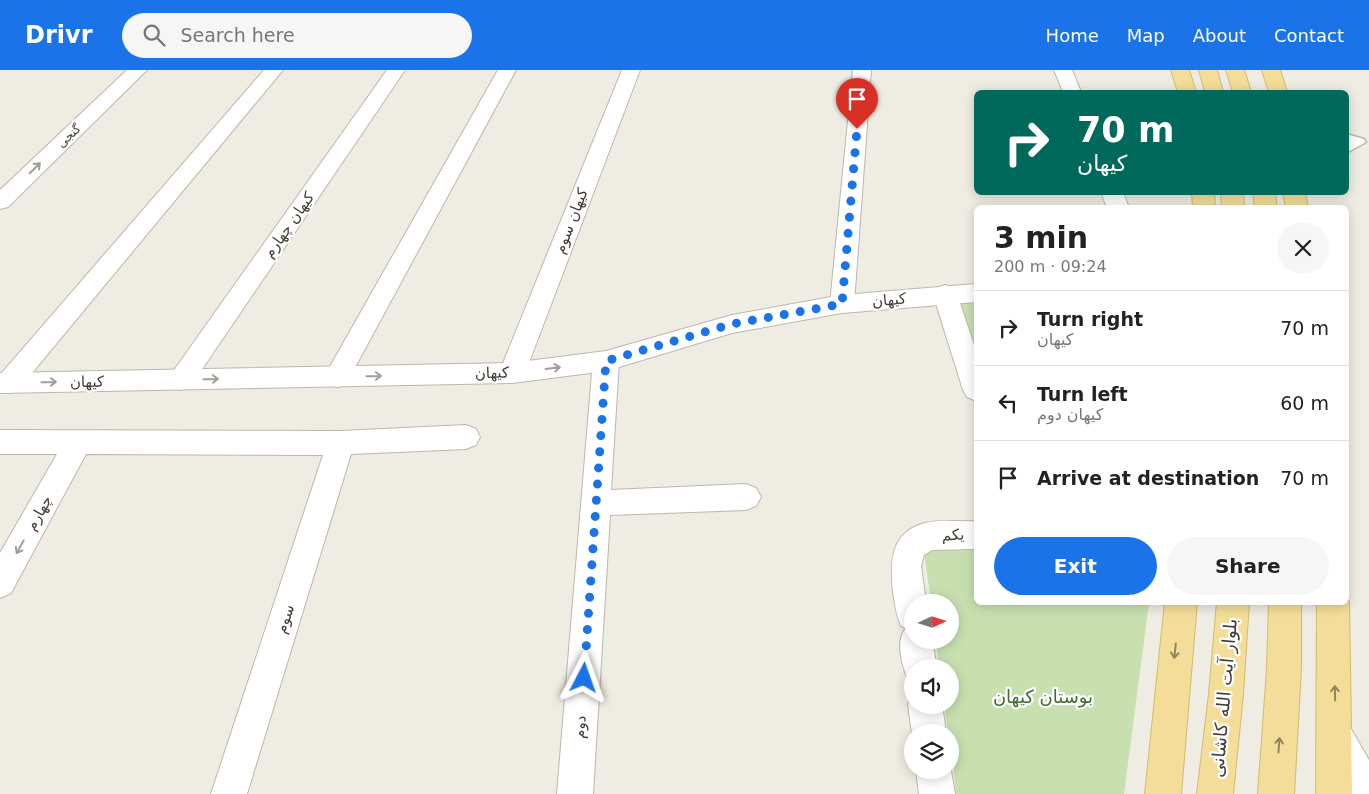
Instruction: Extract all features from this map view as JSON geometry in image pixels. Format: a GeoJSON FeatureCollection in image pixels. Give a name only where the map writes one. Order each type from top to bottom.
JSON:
{"type":"FeatureCollection","features":[{"type":"Feature","properties":{"kind":"main road"},"geometry":{"type":"LineString","coordinates":[[1180,70],[1186,90]]}},
{"type":"Feature","properties":{"kind":"main road"},"geometry":{"type":"LineString","coordinates":[[1208,70],[1213,90]]}},
{"type":"Feature","properties":{"kind":"main road"},"geometry":{"type":"LineString","coordinates":[[1236,70],[1241,90]]}},
{"type":"Feature","properties":{"kind":"main road"},"geometry":{"type":"LineString","coordinates":[[1271,70],[1277,90]]}},
{"type":"Feature","properties":{"kind":"main road"},"geometry":{"type":"LineString","coordinates":[[1163,794],[1180,605]]}},
{"type":"Feature","properties":{"kind":"main road","name":"بلوار آیت الله کاشانی"},"geometry":{"type":"LineString","coordinates":[[1215,794],[1226,694],[1232,605]]}},
{"type":"Feature","properties":{"kind":"main road"},"geometry":{"type":"LineString","coordinates":[[1276,794],[1284,669],[1284,605]]}},
{"type":"Feature","properties":{"kind":"main road"},"geometry":{"type":"LineString","coordinates":[[1333,605],[1334,794]]}},
{"type":"Feature","properties":{"kind":"street","name":"گنجی"},"geometry":{"type":"LineString","coordinates":[[0,177],[114,70]]}},
{"type":"Feature","properties":{"kind":"street","name":"گنجی"},"geometry":{"type":"LineString","coordinates":[[0,202],[138,70]]}},
{"type":"Feature","properties":{"kind":"street"},"geometry":{"type":"LineString","coordinates":[[4,383],[274,70]]}},
{"type":"Feature","properties":{"kind":"street","name":"کیهان چهارم"},"geometry":{"type":"LineString","coordinates":[[181,380],[396,70]]}},
{"type":"Feature","properties":{"kind":"street"},"geometry":{"type":"LineString","coordinates":[[337,376],[507,70]]}},
{"type":"Feature","properties":{"kind":"street","name":"کیهان سوم"},"geometry":{"type":"LineString","coordinates":[[512,373],[631,70]]}},
{"type":"Feature","properties":{"kind":"street"},"geometry":{"type":"LineString","coordinates":[[842,304],[862,70]]}},
{"type":"Feature","properties":{"kind":"street"},"geometry":{"type":"LineString","coordinates":[[1062,70],[1071,90]]}},
{"type":"Feature","properties":{"kind":"street","name":"کیهان"},"geometry":{"type":"LineString","coordinates":[[4,383],[512,373],[606,361],[732,324],[842,304],[974,293]]}},
{"type":"Feature","properties":{"kind":"street"},"geometry":{"type":"LineString","coordinates":[[946,294],[974,384]]}},
{"type":"Feature","properties":{"kind":"street","name":"دوم"},"geometry":{"type":"LineString","coordinates":[[575,794],[606,361]]}},
{"type":"Feature","properties":{"kind":"street"},"geometry":{"type":"LineString","coordinates":[[0,442],[341,443],[466,437]]}},
{"type":"Feature","properties":{"kind":"street","name":"چهارم"},"geometry":{"type":"LineString","coordinates":[[0,583],[78,443]]}},
{"type":"Feature","properties":{"kind":"street","name":"سوم"},"geometry":{"type":"LineString","coordinates":[[228,794],[341,443]]}},
{"type":"Feature","properties":{"kind":"street"},"geometry":{"type":"LineString","coordinates":[[596,503],[746,497]]}},
{"type":"Feature","properties":{"kind":"street","name":"یکم"},"geometry":{"type":"LineString","coordinates":[[910,594],[906,566],[911,548],[927,536],[974,535]]}},
{"type":"Feature","properties":{"kind":"street"},"geometry":{"type":"LineString","coordinates":[[1335,734],[1368,794]]}},
{"type":"Feature","properties":{"kind":"street"},"geometry":{"type":"LineString","coordinates":[[935,779],[937,794]]}},
{"type":"Feature","properties":{"kind":"lane"},"geometry":{"type":"LineString","coordinates":[[1349,138],[1365,140]]}},
{"type":"Feature","properties":{"kind":"lane"},"geometry":{"type":"LineString","coordinates":[[1349,147],[1365,140]]}},
{"type":"Feature","properties":{"kind":"green space"},"geometry":{"type":"Polygon","coordinates":[[[974,299],[974,349],[959,300],[974,299]]]}},
{"type":"Feature","properties":{"kind":"green space","name":"بوستان کیهان"},"geometry":{"type":"Polygon","coordinates":[[[974,543],[974,605],[1149,605],[1124,794],[956,794],[955,779],[959,779],[959,724],[947,724],[945,714],[959,714],[959,659],[938,659],[937,649],[959,649],[959,594],[930,594],[924,551],[974,543]]]}},
{"type":"Feature","properties":{"kind":"route"},"geometry":{"type":"LineString","coordinates":[[584,678],[606,361],[732,324],[842,304],[857,129]]}}]}
